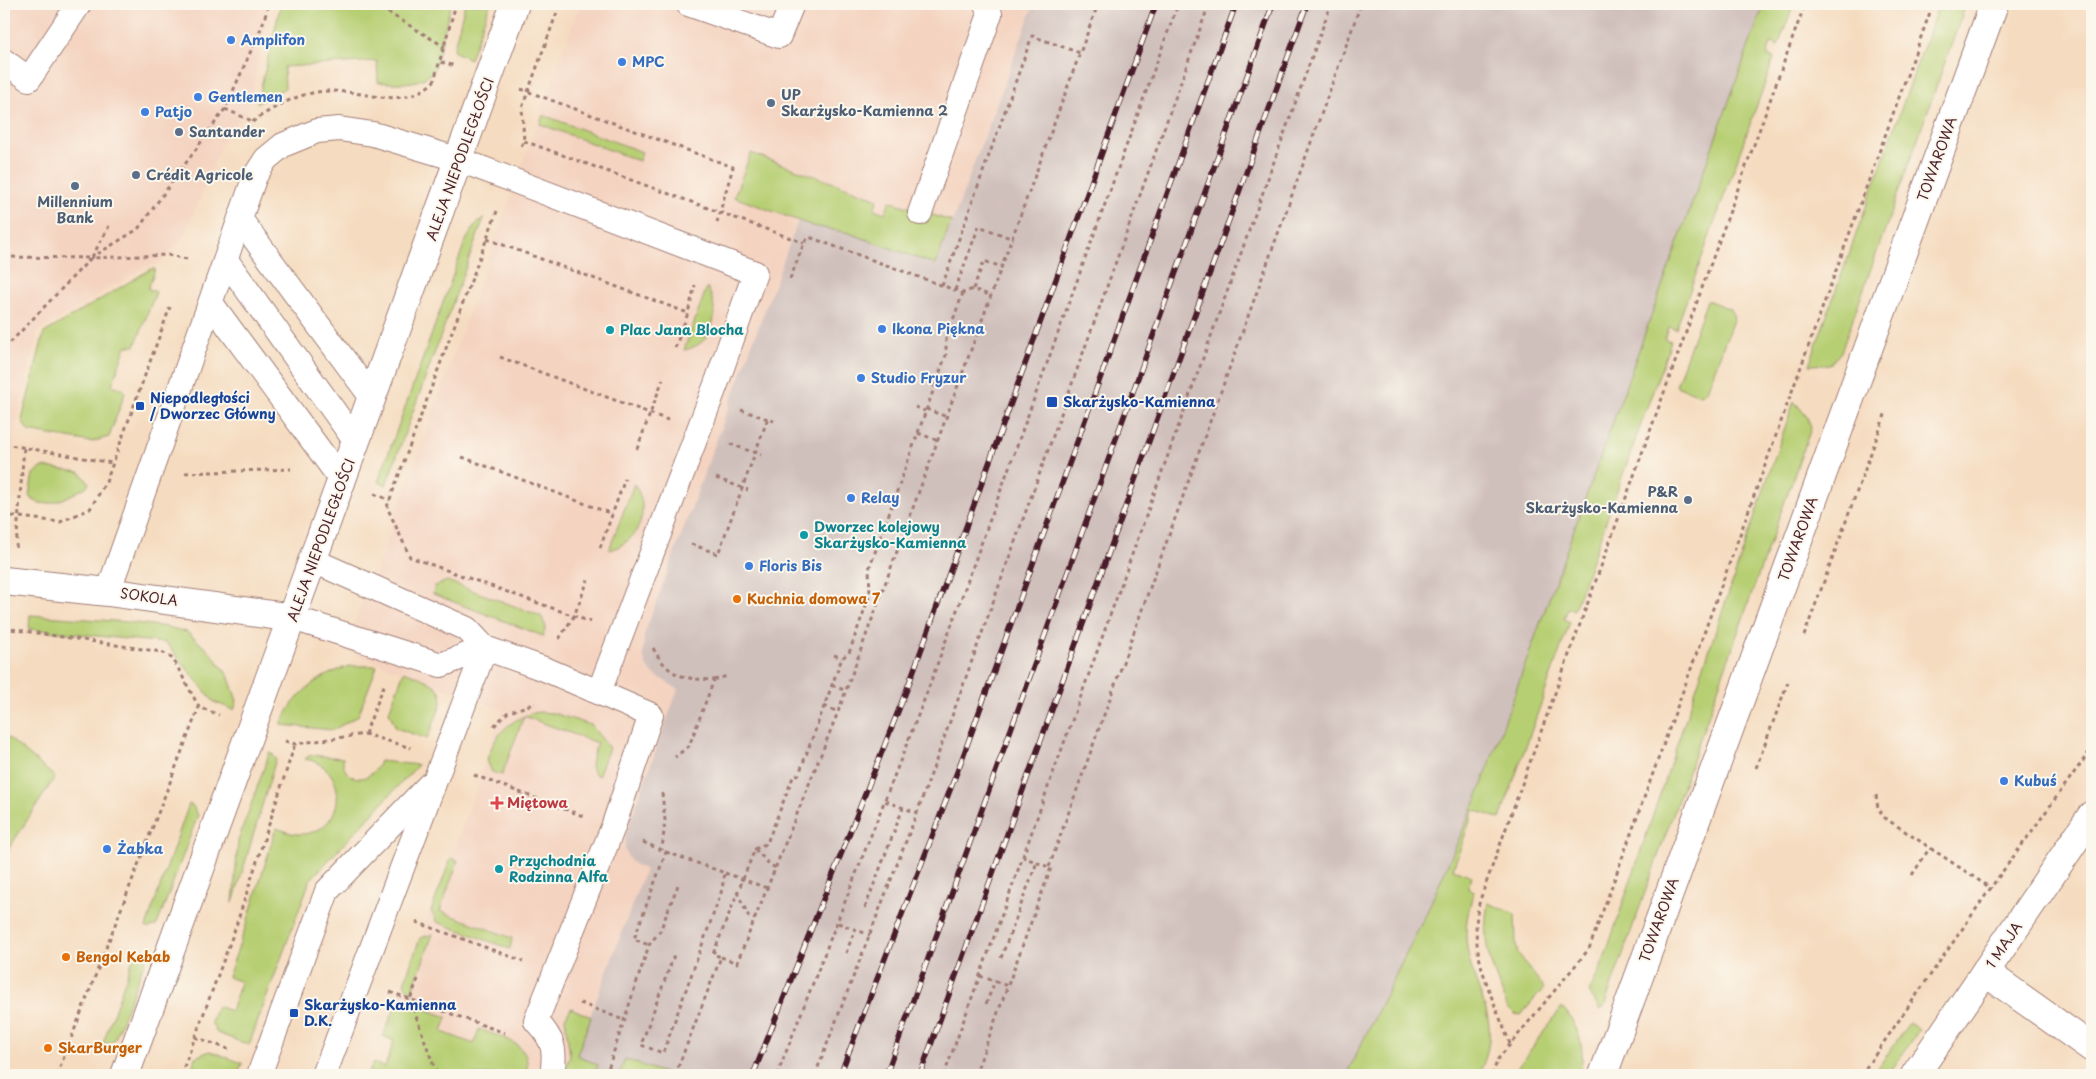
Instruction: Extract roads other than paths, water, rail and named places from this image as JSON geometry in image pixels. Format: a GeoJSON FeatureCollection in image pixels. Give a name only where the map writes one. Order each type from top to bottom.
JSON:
{"type":"FeatureCollection","features":[{"type":"Feature","properties":{"kind":"street","name":"ALEJA NIEPODLEGŁOŚCI"},"geometry":{"type":"LineString","coordinates":[[125,1075],[314,561],[515,4]]}},
{"type":"Feature","properties":{"kind":"street","name":"TOWAROWA"},"geometry":{"type":"LineString","coordinates":[[1603,1075],[1994,4]]}},
{"type":"Feature","properties":{"kind":"street","name":"SOKOLA"},"geometry":{"type":"LineString","coordinates":[[4,582],[108,592],[293,618]]}},
{"type":"Feature","properties":{"kind":"street","name":"1 MAJA"},"geometry":{"type":"LineString","coordinates":[[1916,1075],[2092,815]]}},
{"type":"Feature","properties":{"kind":"street"},"geometry":{"type":"LineString","coordinates":[[1985,972],[2092,1048]]}},
{"type":"Feature","properties":{"kind":"lane"},"geometry":{"type":"LineString","coordinates":[[4,62],[29,79],[79,4]]}},
{"type":"Feature","properties":{"kind":"lane"},"geometry":{"type":"LineString","coordinates":[[688,4],[779,36],[792,4]]}},
{"type":"Feature","properties":{"kind":"lane"},"geometry":{"type":"LineString","coordinates":[[920,213],[990,14],[986,4]]}},
{"type":"Feature","properties":{"kind":"lane"},"geometry":{"type":"LineString","coordinates":[[108,592],[255,176],[266,159],[283,145],[317,131],[339,129],[373,134],[460,160],[754,273],[680,481],[599,692]]}},
{"type":"Feature","properties":{"kind":"lane"},"geometry":{"type":"LineString","coordinates":[[240,219],[373,398]]}},
{"type":"Feature","properties":{"kind":"lane"},"geometry":{"type":"LineString","coordinates":[[226,260],[356,442]]}},
{"type":"Feature","properties":{"kind":"lane"},"geometry":{"type":"LineString","coordinates":[[211,303],[342,482]]}},
{"type":"Feature","properties":{"kind":"lane"},"geometry":{"type":"LineString","coordinates":[[314,561],[467,628],[485,648],[599,692],[651,715],[613,827],[536,1021],[548,1034],[555,1053],[552,1075]]}},
{"type":"Feature","properties":{"kind":"lane"},"geometry":{"type":"LineString","coordinates":[[293,618],[441,665],[485,648]]}},
{"type":"Feature","properties":{"kind":"lane"},"geometry":{"type":"LineString","coordinates":[[324,1075],[485,648]]}},
{"type":"Feature","properties":{"kind":"lane"},"geometry":{"type":"LineString","coordinates":[[259,1075],[327,891],[435,779]]}},
{"type":"Feature","properties":{"kind":"railway"},"geometry":{"type":"LineString","coordinates":[[753,1075],[907,689],[1156,4]]}},
{"type":"Feature","properties":{"kind":"railway"},"geometry":{"type":"LineString","coordinates":[[840,1075],[962,759],[1236,4]]}},
{"type":"Feature","properties":{"kind":"railway"},"geometry":{"type":"LineString","coordinates":[[886,1075],[1273,4]]}},
{"type":"Feature","properties":{"kind":"railway"},"geometry":{"type":"LineString","coordinates":[[920,1075],[1307,4]]}},
{"type":"Feature","properties":{"kind":"place","name":"Amplifon"},"geometry":{"type":"Point","coordinates":[231,40]}},
{"type":"Feature","properties":{"kind":"place","name":"MPC"},"geometry":{"type":"Point","coordinates":[622,62]}},
{"type":"Feature","properties":{"kind":"place","name":"Gentlemen"},"geometry":{"type":"Point","coordinates":[198,97]}},
{"type":"Feature","properties":{"kind":"place","name":"UP Skarżysko-Kamienna 2"},"geometry":{"type":"Point","coordinates":[771,103]}},
{"type":"Feature","properties":{"kind":"place","name":"Patjo"},"geometry":{"type":"Point","coordinates":[145,112]}},
{"type":"Feature","properties":{"kind":"place","name":"Santander"},"geometry":{"type":"Point","coordinates":[179,132]}},
{"type":"Feature","properties":{"kind":"place","name":"Crédit Agricole"},"geometry":{"type":"Point","coordinates":[136,175]}},
{"type":"Feature","properties":{"kind":"place","name":"Millennium Bank"},"geometry":{"type":"Point","coordinates":[75,186]}},
{"type":"Feature","properties":{"kind":"place","name":"Ikona Piękna"},"geometry":{"type":"Point","coordinates":[882,329]}},
{"type":"Feature","properties":{"kind":"place","name":"Plac Jana Blocha"},"geometry":{"type":"Point","coordinates":[610,330]}},
{"type":"Feature","properties":{"kind":"place","name":"Studio Fryzur"},"geometry":{"type":"Point","coordinates":[861,378]}},
{"type":"Feature","properties":{"kind":"place","name":"Skarżysko-Kamienna"},"geometry":{"type":"Point","coordinates":[1052,402]}},
{"type":"Feature","properties":{"kind":"place","name":"Niepodległości / Dworzec Główny"},"geometry":{"type":"Point","coordinates":[140,406]}},
{"type":"Feature","properties":{"kind":"place","name":"Relay"},"geometry":{"type":"Point","coordinates":[851,498]}},
{"type":"Feature","properties":{"kind":"place","name":"P&R Skarżysko-Kamienna"},"geometry":{"type":"Point","coordinates":[1688,500]}},
{"type":"Feature","properties":{"kind":"place","name":"Dworzec kolejowy Skarżysko-Kamienna"},"geometry":{"type":"Point","coordinates":[804,535]}},
{"type":"Feature","properties":{"kind":"place","name":"Floris Bis"},"geometry":{"type":"Point","coordinates":[749,566]}},
{"type":"Feature","properties":{"kind":"place","name":"Kuchnia domowa 7"},"geometry":{"type":"Point","coordinates":[737,599]}},
{"type":"Feature","properties":{"kind":"place","name":"Kubuś"},"geometry":{"type":"Point","coordinates":[2004,781]}},
{"type":"Feature","properties":{"kind":"place","name":"Miętowa"},"geometry":{"type":"Point","coordinates":[497,803]}},
{"type":"Feature","properties":{"kind":"place","name":"Żabka"},"geometry":{"type":"Point","coordinates":[107,849]}},
{"type":"Feature","properties":{"kind":"place","name":"Przychodnia Rodzinna Alfa"},"geometry":{"type":"Point","coordinates":[499,869]}},
{"type":"Feature","properties":{"kind":"place","name":"Bengol Kebab"},"geometry":{"type":"Point","coordinates":[66,957]}},
{"type":"Feature","properties":{"kind":"place","name":"Skarżysko-Kamienna D.K."},"geometry":{"type":"Point","coordinates":[294,1013]}},
{"type":"Feature","properties":{"kind":"place","name":"SkarBurger"},"geometry":{"type":"Point","coordinates":[48,1048]}}]}
